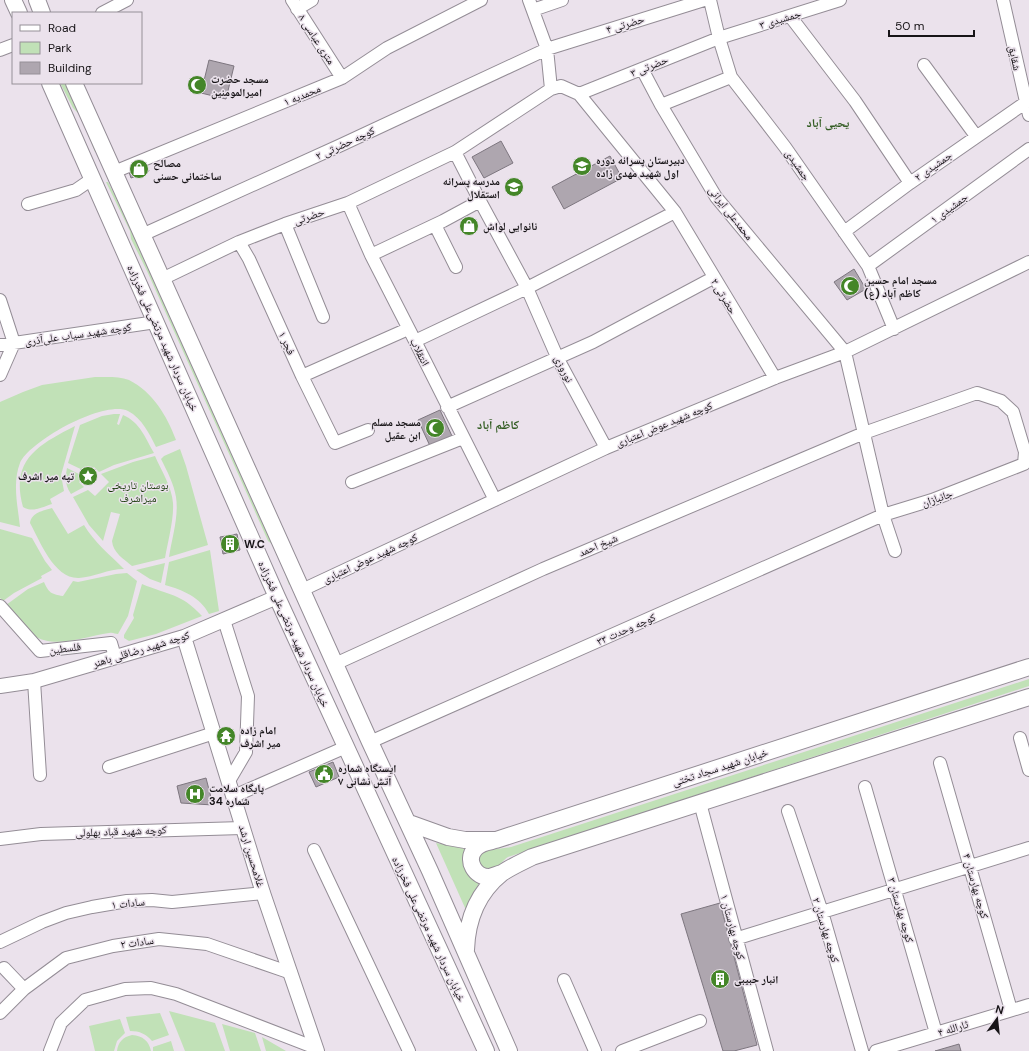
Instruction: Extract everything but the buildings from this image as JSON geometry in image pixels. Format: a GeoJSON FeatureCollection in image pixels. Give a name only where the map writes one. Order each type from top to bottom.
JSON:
{"type":"FeatureCollection","features":[{"type":"Feature","properties":{"kind":"main road"},"geometry":{"type":"LineString","coordinates":[[13,0],[19,12]]}},
{"type":"Feature","properties":{"kind":"main road"},"geometry":{"type":"LineString","coordinates":[[36,0],[42,12]]}},
{"type":"Feature","properties":{"kind":"main road","name":"خیابان سردار شهید مرتضی‌علی فخرزاده"},"geometry":{"type":"LineString","coordinates":[[50,84],[277,597],[486,1051]]}},
{"type":"Feature","properties":{"kind":"main road","name":"خیابان سردار شهید مرتضی‌علی فخرزاده"},"geometry":{"type":"LineString","coordinates":[[74,84],[370,742],[409,823],[509,1051]]}},
{"type":"Feature","properties":{"kind":"main road"},"geometry":{"type":"LineString","coordinates":[[92,179],[114,172]]}},
{"type":"Feature","properties":{"kind":"main road","name":"خیابان شهید سجاد تختی"},"geometry":{"type":"LineString","coordinates":[[409,823],[448,837],[465,840],[496,840],[1029,667]]}},
{"type":"Feature","properties":{"kind":"main road"},"geometry":{"type":"LineString","coordinates":[[496,840],[482,844],[475,849],[470,863],[473,869],[479,874],[489,877],[502,873],[532,857],[1029,697]]}},
{"type":"Feature","properties":{"kind":"main road"},"geometry":{"type":"LineString","coordinates":[[466,952],[466,933],[472,915],[485,889],[502,873]]}},
{"type":"Feature","properties":{"kind":"street"},"geometry":{"type":"LineString","coordinates":[[104,12],[127,0]]}},
{"type":"Feature","properties":{"kind":"street"},"geometry":{"type":"LineString","coordinates":[[295,4],[312,0]]}},
{"type":"Feature","properties":{"kind":"street","name":"محمدیه ۱"},"geometry":{"type":"LineString","coordinates":[[114,172],[342,78],[387,48],[481,0]]}},
{"type":"Feature","properties":{"kind":"street"},"geometry":{"type":"LineString","coordinates":[[531,5],[540,0]]}},
{"type":"Feature","properties":{"kind":"street"},"geometry":{"type":"LineString","coordinates":[[531,5],[562,0]]}},
{"type":"Feature","properties":{"kind":"street","name":"حضرتی ۴"},"geometry":{"type":"LineString","coordinates":[[547,49],[704,0]]}},
{"type":"Feature","properties":{"kind":"street","name":"جمشیدی"},"geometry":{"type":"LineString","coordinates":[[710,0],[719,38],[731,77],[785,147],[868,266],[894,329]]}},
{"type":"Feature","properties":{"kind":"street","name":"جمشیدی ۳"},"geometry":{"type":"LineString","coordinates":[[719,38],[840,0]]}},
{"type":"Feature","properties":{"kind":"street","name":"شقایق"},"geometry":{"type":"LineString","coordinates":[[1003,0],[1027,109]]}},
{"type":"Feature","properties":{"kind":"street","name":"۸ متری عباسی"},"geometry":{"type":"LineString","coordinates":[[295,4],[342,78]]}},
{"type":"Feature","properties":{"kind":"street"},"geometry":{"type":"LineString","coordinates":[[531,5],[547,49],[551,89],[561,86],[579,94]]}},
{"type":"Feature","properties":{"kind":"street"},"geometry":{"type":"LineString","coordinates":[[790,16],[855,101],[910,183]]}},
{"type":"Feature","properties":{"kind":"street","name":"حضرتی ۳"},"geometry":{"type":"LineString","coordinates":[[579,94],[719,38]]}},
{"type":"Feature","properties":{"kind":"street"},"geometry":{"type":"LineString","coordinates":[[0,50],[12,45]]}},
{"type":"Feature","properties":{"kind":"street","name":"کوچه حضرتی ۲"},"geometry":{"type":"LineString","coordinates":[[142,235],[341,145],[547,49]]}},
{"type":"Feature","properties":{"kind":"street"},"geometry":{"type":"LineString","coordinates":[[924,65],[976,136]]}},
{"type":"Feature","properties":{"kind":"street","name":"محمدعلی ایرانی"},"geometry":{"type":"LineString","coordinates":[[642,69],[661,105],[716,197],[845,352]]}},
{"type":"Feature","properties":{"kind":"street"},"geometry":{"type":"LineString","coordinates":[[661,105],[731,77]]}},
{"type":"Feature","properties":{"kind":"street","name":"حضرتی"},"geometry":{"type":"LineString","coordinates":[[162,278],[239,242],[285,224],[348,203],[455,152],[551,89]]}},
{"type":"Feature","properties":{"kind":"street","name":"حضرتی ۲"},"geometry":{"type":"LineString","coordinates":[[579,94],[674,212],[775,378]]}},
{"type":"Feature","properties":{"kind":"street","name":"جمشیدی ۲"},"geometry":{"type":"LineString","coordinates":[[844,232],[976,136],[1027,109]]}},
{"type":"Feature","properties":{"kind":"street","name":"جمشیدی ۱"},"geometry":{"type":"LineString","coordinates":[[868,266],[1029,149]]}},
{"type":"Feature","properties":{"kind":"street","name":"نوروزی"},"geometry":{"type":"LineString","coordinates":[[455,152],[527,288],[558,358],[606,448]]}},
{"type":"Feature","properties":{"kind":"street"},"geometry":{"type":"LineString","coordinates":[[28,204],[76,190],[92,179]]}},
{"type":"Feature","properties":{"kind":"street"},"geometry":{"type":"LineString","coordinates":[[370,255],[435,225],[480,201]]}},
{"type":"Feature","properties":{"kind":"street","name":"انتقلاب"},"geometry":{"type":"LineString","coordinates":[[348,203],[370,255],[415,340],[447,407],[495,500]]}},
{"type":"Feature","properties":{"kind":"street"},"geometry":{"type":"LineString","coordinates":[[415,340],[527,288],[674,212]]}},
{"type":"Feature","properties":{"kind":"street"},"geometry":{"type":"LineString","coordinates":[[285,224],[323,317]]}},
{"type":"Feature","properties":{"kind":"street"},"geometry":{"type":"LineString","coordinates":[[435,225],[456,267]]}},
{"type":"Feature","properties":{"kind":"street","name":"فجر ۱"},"geometry":{"type":"LineString","coordinates":[[239,242],[249,259],[302,376],[335,443],[368,430]]}},
{"type":"Feature","properties":{"kind":"street","name":"کوچه شهید عوض اعتباری"},"geometry":{"type":"LineString","coordinates":[[302,590],[606,448],[775,378],[845,352],[1029,262]]}},
{"type":"Feature","properties":{"kind":"street"},"geometry":{"type":"LineString","coordinates":[[447,407],[558,358],[636,320],[713,278]]}},
{"type":"Feature","properties":{"kind":"street"},"geometry":{"type":"LineString","coordinates":[[0,300],[14,343],[0,375]]}},
{"type":"Feature","properties":{"kind":"street","name":"کوچه شهید سیاب علی‌آذری"},"geometry":{"type":"LineString","coordinates":[[0,345],[156,322]]}},
{"type":"Feature","properties":{"kind":"street"},"geometry":{"type":"LineString","coordinates":[[302,376],[408,329]]}},
{"type":"Feature","properties":{"kind":"street"},"geometry":{"type":"LineString","coordinates":[[845,352],[883,515],[895,551]]}},
{"type":"Feature","properties":{"kind":"street","name":"شیخ احمد"},"geometry":{"type":"LineString","coordinates":[[335,664],[543,569],[864,432],[977,393],[1001,401],[1013,412],[1025,452],[1024,464],[990,479]]}},
{"type":"Feature","properties":{"kind":"street"},"geometry":{"type":"LineString","coordinates":[[352,482],[463,438]]}},
{"type":"Feature","properties":{"kind":"street","name":"جانبازان"},"geometry":{"type":"LineString","coordinates":[[883,515],[932,500],[990,479]]}},
{"type":"Feature","properties":{"kind":"street","name":"کوچه وحدت ۳۳"},"geometry":{"type":"LineString","coordinates":[[370,742],[883,515]]}},
{"type":"Feature","properties":{"kind":"street","name":"کوچه شهید رضاقلی باهنر"},"geometry":{"type":"LineString","coordinates":[[0,686],[34,681],[184,637],[277,597]]}},
{"type":"Feature","properties":{"kind":"street","name":"فلسطین"},"geometry":{"type":"LineString","coordinates":[[0,606],[40,651],[112,643],[115,657]]}},
{"type":"Feature","properties":{"kind":"street"},"geometry":{"type":"LineString","coordinates":[[224,620],[248,696],[246,752],[229,781]]}},
{"type":"Feature","properties":{"kind":"street","name":"غلامحسین ارشد"},"geometry":{"type":"LineString","coordinates":[[184,637],[234,796],[242,828],[316,1050]]}},
{"type":"Feature","properties":{"kind":"street"},"geometry":{"type":"LineString","coordinates":[[34,681],[40,775]]}},
{"type":"Feature","properties":{"kind":"street"},"geometry":{"type":"LineString","coordinates":[[109,767],[214,733]]}},
{"type":"Feature","properties":{"kind":"street"},"geometry":{"type":"LineString","coordinates":[[1020,738],[1029,770]]}},
{"type":"Feature","properties":{"kind":"street"},"geometry":{"type":"LineString","coordinates":[[234,796],[346,747]]}},
{"type":"Feature","properties":{"kind":"street","name":"کوچه بهارستان ۴"},"geometry":{"type":"LineString","coordinates":[[940,763],[1011,1010]]}},
{"type":"Feature","properties":{"kind":"street","name":"کوچه بهارستان ۳"},"geometry":{"type":"LineString","coordinates":[[865,787],[936,1033]]}},
{"type":"Feature","properties":{"kind":"street","name":"کوچه بهارستان ۱"},"geometry":{"type":"LineString","coordinates":[[700,803],[767,1051]]}},
{"type":"Feature","properties":{"kind":"street","name":"کوچه بهارستان ۲"},"geometry":{"type":"LineString","coordinates":[[788,811],[822,912],[862,1051]]}},
{"type":"Feature","properties":{"kind":"street","name":"کوچه شهید قباد بهلولی"},"geometry":{"type":"LineString","coordinates":[[0,839],[41,834],[242,828]]}},
{"type":"Feature","properties":{"kind":"street"},"geometry":{"type":"LineString","coordinates":[[736,939],[1029,848]]}},
{"type":"Feature","properties":{"kind":"street"},"geometry":{"type":"LineString","coordinates":[[314,850],[409,1051]]}},
{"type":"Feature","properties":{"kind":"street","name":"سادات ۱"},"geometry":{"type":"LineString","coordinates":[[0,942],[42,922],[92,907],[127,901],[152,900],[172,902],[263,893]]}},
{"type":"Feature","properties":{"kind":"street","name":"سادات ۲"},"geometry":{"type":"LineString","coordinates":[[0,1014],[24,989],[66,958],[113,946],[159,939],[206,944],[291,973]]}},
{"type":"Feature","properties":{"kind":"street"},"geometry":{"type":"LineString","coordinates":[[1,966],[24,989]]}},
{"type":"Feature","properties":{"kind":"street"},"geometry":{"type":"LineString","coordinates":[[564,980],[595,1051]]}},
{"type":"Feature","properties":{"kind":"street"},"geometry":{"type":"LineString","coordinates":[[50,1051],[61,1023],[85,1000],[125,989],[152,988],[176,994],[316,1050]]}},
{"type":"Feature","properties":{"kind":"street","name":"ثارالله ۴"},"geometry":{"type":"LineString","coordinates":[[876,1051],[1029,1005]]}},
{"type":"Feature","properties":{"kind":"street"},"geometry":{"type":"LineString","coordinates":[[622,1051],[700,1021]]}},
{"type":"Feature","properties":{"kind":"green space"},"geometry":{"type":"Polygon","coordinates":[[[61,84],[68,84],[97,151],[95,152],[80,115],[73,108],[61,84]]]}},
{"type":"Feature","properties":{"kind":"green space"},"geometry":{"type":"Polygon","coordinates":[[[106,182],[108,182],[152,269],[285,565],[291,584],[289,585],[276,547],[268,541],[147,271],[131,239],[130,231],[106,182]]]}},
{"type":"Feature","properties":{"kind":"green space","name":"بوستان تاریخی میراشرف"},"geometry":{"type":"Polygon","coordinates":[[[95,377],[121,378],[138,385],[152,398],[164,414],[176,440],[156,447],[145,427],[133,414],[128,411],[117,409],[103,411],[69,424],[38,444],[20,463],[16,479],[16,487],[20,527],[0,522],[0,402],[42,385],[95,377]]]}},
{"type":"Feature","properties":{"kind":"green space","name":"بوستان تاریخی میراشرف"},"geometry":{"type":"Polygon","coordinates":[[[120,414],[117,424],[119,425],[123,415],[134,422],[142,431],[154,453],[114,465],[99,472],[94,467],[89,473],[68,463],[80,425],[102,416],[120,414]]]}},
{"type":"Feature","properties":{"kind":"green space"},"geometry":{"type":"Polygon","coordinates":[[[75,426],[61,475],[64,491],[50,499],[52,504],[34,509],[27,509],[23,507],[20,491],[20,477],[30,456],[49,440],[75,426]]]}},
{"type":"Feature","properties":{"kind":"green space","name":"بوستان تاریخی میراشرف"},"geometry":{"type":"Polygon","coordinates":[[[180,449],[208,545],[169,557],[176,519],[177,504],[174,487],[161,459],[164,456],[180,449]]]}},
{"type":"Feature","properties":{"kind":"green space","name":"بوستان تاریخی میراشرف"},"geometry":{"type":"Polygon","coordinates":[[[155,456],[168,485],[173,503],[172,523],[165,558],[132,566],[114,549],[112,541],[120,514],[111,512],[103,541],[89,525],[73,497],[88,490],[95,496],[109,482],[101,474],[133,462],[155,456]]]}},
{"type":"Feature","properties":{"kind":"green space","name":"بوستان تاریخی میراشرف"},"geometry":{"type":"Polygon","coordinates":[[[67,468],[85,477],[79,482],[84,487],[71,494],[66,481],[67,468]]]}},
{"type":"Feature","properties":{"kind":"green space","name":"بوستان تاریخی میراشرف"},"geometry":{"type":"Polygon","coordinates":[[[52,508],[68,534],[84,525],[97,543],[124,569],[112,570],[79,578],[70,577],[62,572],[55,566],[43,549],[30,523],[35,514],[52,508]]]}},
{"type":"Feature","properties":{"kind":"green space"},"geometry":{"type":"Polygon","coordinates":[[[0,529],[32,538],[52,570],[41,576],[42,578],[14,593],[3,601],[0,598],[0,529]]]}},
{"type":"Feature","properties":{"kind":"green space"},"geometry":{"type":"Polygon","coordinates":[[[210,550],[219,611],[209,614],[201,603],[190,595],[165,585],[169,562],[210,550]]]}},
{"type":"Feature","properties":{"kind":"green space"},"geometry":{"type":"Polygon","coordinates":[[[165,563],[161,583],[150,579],[136,570],[165,563]]]}},
{"type":"Feature","properties":{"kind":"green space"},"geometry":{"type":"Polygon","coordinates":[[[127,573],[137,581],[128,616],[118,634],[110,633],[60,642],[42,639],[33,635],[6,605],[28,589],[44,582],[47,589],[51,592],[56,595],[63,596],[73,581],[78,582],[127,573]]]}},
{"type":"Feature","properties":{"kind":"green space"},"geometry":{"type":"Polygon","coordinates":[[[142,584],[181,599],[202,616],[156,634],[129,641],[124,638],[124,635],[134,618],[133,615],[142,584]]]}},
{"type":"Feature","properties":{"kind":"green space"},"geometry":{"type":"Polygon","coordinates":[[[1029,679],[1029,686],[508,857],[493,869],[485,869],[480,864],[479,858],[482,851],[511,847],[1029,679]]]}},
{"type":"Feature","properties":{"kind":"green space"},"geometry":{"type":"Polygon","coordinates":[[[436,843],[466,849],[466,869],[470,876],[479,883],[466,910],[436,843]]]}},
{"type":"Feature","properties":{"kind":"green space"},"geometry":{"type":"Polygon","coordinates":[[[169,1011],[215,1023],[225,1051],[185,1051],[169,1011]]]}},
{"type":"Feature","properties":{"kind":"green space"},"geometry":{"type":"Polygon","coordinates":[[[160,1013],[169,1035],[152,1041],[142,1033],[130,1031],[126,1017],[160,1013]]]}},
{"type":"Feature","properties":{"kind":"green space"},"geometry":{"type":"Polygon","coordinates":[[[120,1019],[125,1033],[117,1041],[114,1051],[95,1051],[89,1026],[120,1019]]]}},
{"type":"Feature","properties":{"kind":"green space"},"geometry":{"type":"Polygon","coordinates":[[[222,1024],[255,1033],[261,1051],[230,1051],[222,1024]]]}},
{"type":"Feature","properties":{"kind":"green space"},"geometry":{"type":"Polygon","coordinates":[[[132,1035],[145,1040],[149,1044],[151,1051],[117,1051],[118,1045],[122,1040],[132,1035]]]}},
{"type":"Feature","properties":{"kind":"green space"},"geometry":{"type":"Polygon","coordinates":[[[262,1037],[286,1051],[266,1051],[262,1037]]]}},
{"type":"Feature","properties":{"kind":"green space"},"geometry":{"type":"Polygon","coordinates":[[[171,1041],[174,1051],[153,1051],[153,1047],[171,1041]]]}},
{"type":"Feature","properties":{"kind":"place","name":"مسجد حضرت امیرالمومنین"},"geometry":{"type":"Point","coordinates":[197,85]}},
{"type":"Feature","properties":{"kind":"place","name":"دبیرستان پسرانه دوره اول شهید مهدی زاده"},"geometry":{"type":"Point","coordinates":[582,166]}},
{"type":"Feature","properties":{"kind":"place","name":"مصالح ساختمانی حسنی"},"geometry":{"type":"Point","coordinates":[139,169]}},
{"type":"Feature","properties":{"kind":"place","name":"مدرسه پسرانه استقلال"},"geometry":{"type":"Point","coordinates":[514,187]}},
{"type":"Feature","properties":{"kind":"place","name":"نانوایی لواش"},"geometry":{"type":"Point","coordinates":[469,226]}},
{"type":"Feature","properties":{"kind":"place","name":"مسجد امام حسین (ع) کاظم آباد"},"geometry":{"type":"Point","coordinates":[850,286]}},
{"type":"Feature","properties":{"kind":"place","name":"مسجد مسلم ابن عقیل"},"geometry":{"type":"Point","coordinates":[435,428]}},
{"type":"Feature","properties":{"kind":"place","name":"تپه میر اشرف"},"geometry":{"type":"Point","coordinates":[88,476]}},
{"type":"Feature","properties":{"kind":"place","name":"W.C"},"geometry":{"type":"Point","coordinates":[230,544]}},
{"type":"Feature","properties":{"kind":"place","name":"امام زاده میر اشرف"},"geometry":{"type":"Point","coordinates":[226,736]}},
{"type":"Feature","properties":{"kind":"place","name":"ایستگاه شماره ۷ آتش نشانی"},"geometry":{"type":"Point","coordinates":[324,774]}},
{"type":"Feature","properties":{"kind":"place","name":"پایگاه سلامت شماره 34"},"geometry":{"type":"Point","coordinates":[195,794]}},
{"type":"Feature","properties":{"kind":"place","name":"انبار حبیبی"},"geometry":{"type":"Point","coordinates":[720,979]}},
{"type":"Feature","properties":{"kind":"district","name":"یحیی آباد"},"geometry":{"type":"Point","coordinates":[828,123]}},
{"type":"Feature","properties":{"kind":"district","name":"کاظم آباد"},"geometry":{"type":"Point","coordinates":[498,425]}}]}
